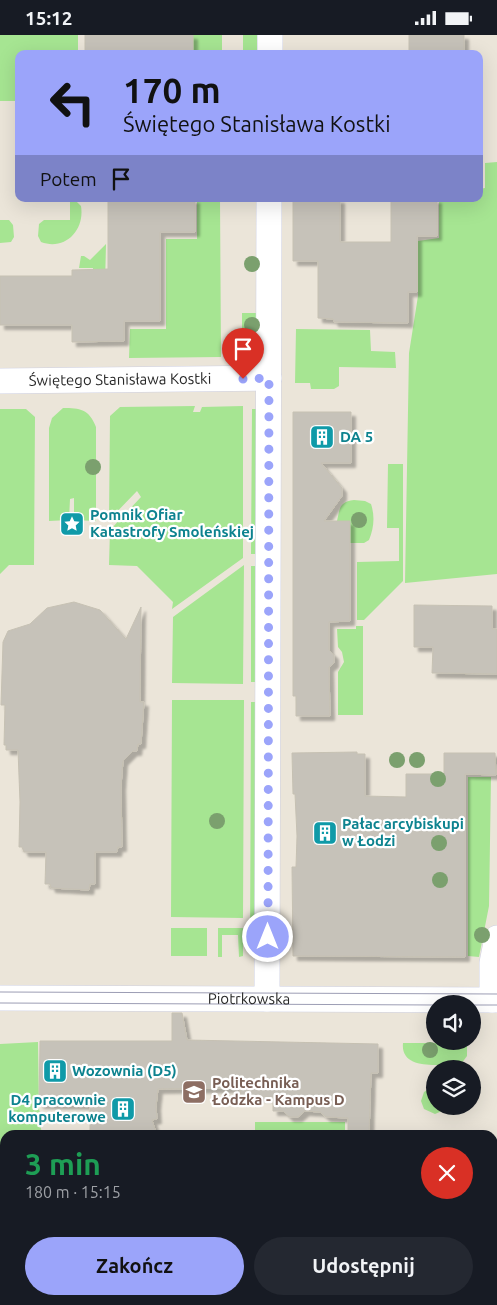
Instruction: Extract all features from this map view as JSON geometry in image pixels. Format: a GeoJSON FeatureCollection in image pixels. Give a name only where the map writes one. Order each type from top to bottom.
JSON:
{"type":"FeatureCollection","features":[{"type":"Feature","properties":{"kind":"street"},"geometry":{"type":"LineString","coordinates":[[270,35],[270,50]]}},
{"type":"Feature","properties":{"kind":"street"},"geometry":{"type":"LineString","coordinates":[[267,999],[270,202]]}},
{"type":"Feature","properties":{"kind":"street","name":"Świętego Stanisława Kostki"},"geometry":{"type":"LineString","coordinates":[[0,381],[269,378]]}},
{"type":"Feature","properties":{"kind":"street"},"geometry":{"type":"LineString","coordinates":[[494,1000],[492,963],[497,938]]}},
{"type":"Feature","properties":{"kind":"street","name":"Piotrkowska"},"geometry":{"type":"LineString","coordinates":[[0,997],[494,1000]]}},
{"type":"Feature","properties":{"kind":"green space"},"geometry":{"type":"Polygon","coordinates":[[[0,35],[78,35],[78,50],[15,50],[15,101],[0,101],[0,35]]]}},
{"type":"Feature","properties":{"kind":"green space"},"geometry":{"type":"Polygon","coordinates":[[[193,35],[222,35],[222,50],[193,50],[193,35]]]}},
{"type":"Feature","properties":{"kind":"green space"},"geometry":{"type":"Polygon","coordinates":[[[243,35],[259,35],[259,50],[243,50],[243,35]]]}},
{"type":"Feature","properties":{"kind":"green space"},"geometry":{"type":"Polygon","coordinates":[[[497,162],[497,574],[405,583],[409,353],[418,296],[418,241],[439,238],[439,202],[483,202],[485,163],[497,162]]]}},
{"type":"Feature","properties":{"kind":"green space"},"geometry":{"type":"Polygon","coordinates":[[[70,202],[77,202],[81,206],[80,223],[72,236],[58,244],[41,242],[38,236],[39,224],[44,220],[70,220],[70,202]]]}},
{"type":"Feature","properties":{"kind":"green space"},"geometry":{"type":"Polygon","coordinates":[[[197,202],[220,202],[221,357],[129,358],[130,329],[166,329],[166,239],[197,239],[197,202]]]}},
{"type":"Feature","properties":{"kind":"green space"},"geometry":{"type":"Polygon","coordinates":[[[0,220],[9,220],[13,225],[14,237],[11,242],[0,243],[0,220]]]}},
{"type":"Feature","properties":{"kind":"green space"},"geometry":{"type":"Polygon","coordinates":[[[106,244],[105,285],[93,296],[93,268],[79,268],[81,256],[90,260],[106,244]]]}},
{"type":"Feature","properties":{"kind":"green space"},"geometry":{"type":"Polygon","coordinates":[[[242,313],[260,313],[259,353],[248,352],[242,344],[242,313]]]}},
{"type":"Feature","properties":{"kind":"green space"},"geometry":{"type":"Polygon","coordinates":[[[296,329],[370,330],[371,351],[395,352],[396,368],[339,367],[339,386],[334,389],[311,389],[310,383],[295,383],[296,329]]]}},
{"type":"Feature","properties":{"kind":"green space"},"geometry":{"type":"Polygon","coordinates":[[[195,406],[193,412],[200,412],[202,407],[243,406],[243,558],[172,609],[173,602],[137,566],[109,565],[110,530],[141,497],[137,491],[109,520],[110,416],[120,407],[195,406]]]}},
{"type":"Feature","properties":{"kind":"green space"},"geometry":{"type":"Polygon","coordinates":[[[63,408],[79,409],[87,413],[96,427],[96,521],[74,520],[74,498],[70,499],[69,520],[49,521],[49,428],[52,418],[63,408]]]}},
{"type":"Feature","properties":{"kind":"green space"},"geometry":{"type":"Polygon","coordinates":[[[0,409],[26,409],[35,417],[34,565],[9,565],[0,574],[0,409]]]}},
{"type":"Feature","properties":{"kind":"green space"},"geometry":{"type":"Polygon","coordinates":[[[252,409],[258,409],[258,554],[251,554],[252,409]]]}},
{"type":"Feature","properties":{"kind":"green space"},"geometry":{"type":"Polygon","coordinates":[[[388,464],[403,464],[403,581],[364,620],[357,620],[357,562],[399,561],[399,528],[387,528],[388,464]]]}},
{"type":"Feature","properties":{"kind":"green space"},"geometry":{"type":"Polygon","coordinates":[[[354,500],[365,501],[371,504],[372,508],[372,531],[369,540],[364,543],[350,543],[337,521],[343,504],[354,500]]]}},
{"type":"Feature","properties":{"kind":"green space"},"geometry":{"type":"Polygon","coordinates":[[[244,565],[243,684],[172,683],[173,617],[244,565]]]}},
{"type":"Feature","properties":{"kind":"green space"},"geometry":{"type":"Polygon","coordinates":[[[251,566],[257,566],[258,682],[251,682],[251,566]]]}},
{"type":"Feature","properties":{"kind":"green space"},"geometry":{"type":"Polygon","coordinates":[[[356,626],[363,626],[363,715],[338,715],[338,672],[344,662],[342,652],[338,647],[337,629],[356,629],[356,626]]]}},
{"type":"Feature","properties":{"kind":"green space"},"geometry":{"type":"Polygon","coordinates":[[[172,700],[244,700],[243,918],[171,917],[172,700]]]}},
{"type":"Feature","properties":{"kind":"green space"},"geometry":{"type":"Polygon","coordinates":[[[251,702],[257,702],[256,955],[250,955],[251,702]]]}},
{"type":"Feature","properties":{"kind":"green space"},"geometry":{"type":"Polygon","coordinates":[[[468,777],[491,777],[489,906],[479,957],[468,956],[468,777]]]}},
{"type":"Feature","properties":{"kind":"green space"},"geometry":{"type":"Polygon","coordinates":[[[171,928],[207,928],[207,956],[171,956],[171,928]]]}},
{"type":"Feature","properties":{"kind":"green space"},"geometry":{"type":"Polygon","coordinates":[[[218,928],[243,928],[243,956],[239,957],[238,935],[222,935],[222,957],[218,957],[218,928]]]}},
{"type":"Feature","properties":{"kind":"green space"},"geometry":{"type":"Polygon","coordinates":[[[38,1042],[39,1109],[42,1130],[0,1130],[0,1044],[38,1042]]]}},
{"type":"Feature","properties":{"kind":"green space"},"geometry":{"type":"Polygon","coordinates":[[[403,1043],[426,1043],[426,1050],[467,1050],[467,1056],[464,1060],[426,1060],[426,1064],[408,1059],[404,1052],[403,1043]]]}},
{"type":"Feature","properties":{"kind":"green space"},"geometry":{"type":"Polygon","coordinates":[[[426,1091],[426,1110],[421,1101],[426,1091]]]}},
{"type":"Feature","properties":{"kind":"green space"},"geometry":{"type":"Polygon","coordinates":[[[255,1122],[345,1122],[345,1130],[255,1130],[255,1122]]]}},
{"type":"Feature","properties":{"kind":"building"},"geometry":{"type":"Polygon","coordinates":[[[85,35],[193,35],[193,50],[85,50],[85,35]]]}},
{"type":"Feature","properties":{"kind":"building"},"geometry":{"type":"Polygon","coordinates":[[[409,35],[464,35],[464,50],[409,50],[409,35]]]}},
{"type":"Feature","properties":{"kind":"building"},"geometry":{"type":"Polygon","coordinates":[[[108,202],[195,202],[195,232],[160,232],[160,321],[124,321],[124,341],[72,342],[72,325],[0,325],[0,276],[72,276],[72,270],[108,269],[108,202]]]}},
{"type":"Feature","properties":{"kind":"building"},"geometry":{"type":"Polygon","coordinates":[[[293,202],[340,202],[340,242],[391,242],[391,202],[437,202],[437,236],[417,236],[417,292],[408,292],[408,323],[334,322],[333,319],[318,318],[318,261],[293,261],[293,202]]]}},
{"type":"Feature","properties":{"kind":"building"},"geometry":{"type":"Polygon","coordinates":[[[293,412],[351,412],[351,463],[321,463],[342,488],[342,496],[324,521],[350,521],[350,621],[329,622],[329,650],[334,655],[334,663],[329,667],[330,716],[296,716],[296,696],[293,696],[293,412]]]}},
{"type":"Feature","properties":{"kind":"building"},"geometry":{"type":"Polygon","coordinates":[[[74,602],[100,610],[126,639],[141,607],[140,702],[144,702],[141,744],[138,744],[137,751],[133,751],[123,761],[121,786],[122,847],[118,847],[117,852],[95,852],[95,884],[90,884],[89,890],[51,888],[50,884],[45,884],[46,852],[24,852],[22,847],[19,847],[18,750],[6,750],[6,745],[4,745],[5,705],[1,705],[3,642],[8,631],[30,624],[47,608],[74,602]]]}},
{"type":"Feature","properties":{"kind":"building"},"geometry":{"type":"Polygon","coordinates":[[[414,605],[492,606],[492,629],[497,629],[497,674],[432,673],[433,647],[414,647],[414,605]]]}},
{"type":"Feature","properties":{"kind":"building"},"geometry":{"type":"Polygon","coordinates":[[[357,752],[357,754],[365,754],[365,796],[406,797],[406,774],[444,774],[444,753],[495,753],[496,775],[465,774],[465,957],[293,956],[292,867],[296,867],[297,836],[292,753],[357,752]]]}},
{"type":"Feature","properties":{"kind":"building","name":"Politechnika Łódzka - Kampus D"},"geometry":{"type":"Polygon","coordinates":[[[172,1013],[182,1013],[187,1040],[378,1044],[378,1073],[371,1073],[369,1130],[348,1130],[348,1118],[326,1117],[320,1112],[305,1111],[298,1117],[289,1117],[283,1111],[273,1111],[273,1097],[241,1097],[240,1088],[158,1089],[157,1119],[152,1120],[155,1130],[90,1130],[90,1105],[39,1104],[40,1041],[172,1041],[172,1013]]]}},
{"type":"Feature","properties":{"kind":"tram line"},"geometry":{"type":"LineString","coordinates":[[0,992],[497,994]]}},
{"type":"Feature","properties":{"kind":"tram line"},"geometry":{"type":"LineString","coordinates":[[0,1003],[426,1005]]}},
{"type":"Feature","properties":{"kind":"tram line"},"geometry":{"type":"LineString","coordinates":[[481,1005],[497,1005]]}},
{"type":"Feature","properties":{"kind":"place","name":"DA 5"},"geometry":{"type":"Point","coordinates":[322,437]}},
{"type":"Feature","properties":{"kind":"place","name":"Pomnik Ofiar Katastrofy Smoleńskiej"},"geometry":{"type":"Point","coordinates":[72,524]}},
{"type":"Feature","properties":{"kind":"place","name":"Pałac arcybiskupi w Łodzi"},"geometry":{"type":"Point","coordinates":[325,833]}},
{"type":"Feature","properties":{"kind":"place","name":"Wozownia (D5)"},"geometry":{"type":"Point","coordinates":[55,1071]}},
{"type":"Feature","properties":{"kind":"place","name":"Politechnika Łódzka - Kampus D"},"geometry":{"type":"Point","coordinates":[194,1092]}},
{"type":"Feature","properties":{"kind":"place","name":"D4 pracownie komputerowe"},"geometry":{"type":"Point","coordinates":[123,1109]}},
{"type":"Feature","properties":{"kind":"route"},"geometry":{"type":"LineString","coordinates":[[243,379],[269,378],[268,937]]}}]}
